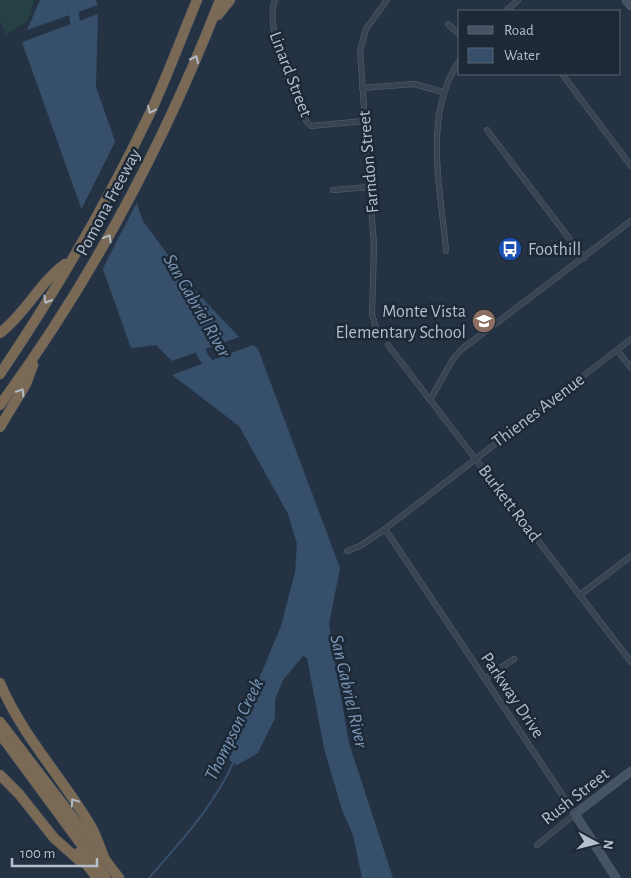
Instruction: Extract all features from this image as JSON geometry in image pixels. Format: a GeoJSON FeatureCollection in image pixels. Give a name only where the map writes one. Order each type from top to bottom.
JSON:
{"type":"FeatureCollection","features":[{"type":"Feature","properties":{"kind":"highway","name":"Pomona Freeway"},"geometry":{"type":"LineString","coordinates":[[0,374],[23,340],[72,258],[132,150],[197,0]]}},
{"type":"Feature","properties":{"kind":"highway","name":"Pomona Freeway"},"geometry":{"type":"LineString","coordinates":[[0,405],[39,352],[84,280],[128,201],[181,92],[220,0]]}},
{"type":"Feature","properties":{"kind":"highway"},"geometry":{"type":"LineString","coordinates":[[210,26],[230,0]]}},
{"type":"Feature","properties":{"kind":"highway"},"geometry":{"type":"LineString","coordinates":[[0,333],[16,319],[54,273],[72,258]]}},
{"type":"Feature","properties":{"kind":"highway"},"geometry":{"type":"LineString","coordinates":[[0,427],[26,384],[39,352]]}},
{"type":"Feature","properties":{"kind":"highway"},"geometry":{"type":"LineString","coordinates":[[0,683],[9,704],[22,726],[92,829],[112,876]]}},
{"type":"Feature","properties":{"kind":"highway"},"geometry":{"type":"LineString","coordinates":[[0,722],[105,860]]}},
{"type":"Feature","properties":{"kind":"highway"},"geometry":{"type":"LineString","coordinates":[[0,734],[112,876]]}},
{"type":"Feature","properties":{"kind":"highway"},"geometry":{"type":"LineString","coordinates":[[0,745],[95,876]]}},
{"type":"Feature","properties":{"kind":"highway"},"geometry":{"type":"LineString","coordinates":[[26,755],[33,772],[112,876]]}},
{"type":"Feature","properties":{"kind":"highway"},"geometry":{"type":"LineString","coordinates":[[0,775],[19,794],[54,838],[95,876]]}},
{"type":"Feature","properties":{"kind":"street","name":"Linard Street"},"geometry":{"type":"LineString","coordinates":[[275,0],[272,15],[274,35],[307,122],[311,126],[364,121]]}},
{"type":"Feature","properties":{"kind":"street","name":"Farndon Street"},"geometry":{"type":"LineString","coordinates":[[378,332],[372,314],[374,246],[359,66],[361,40],[366,29],[387,0]]}},
{"type":"Feature","properties":{"kind":"street"},"geometry":{"type":"LineString","coordinates":[[507,10],[518,0]]}},
{"type":"Feature","properties":{"kind":"street"},"geometry":{"type":"LineString","coordinates":[[626,0],[631,6]]}},
{"type":"Feature","properties":{"kind":"street"},"geometry":{"type":"LineString","coordinates":[[448,24],[458,33]]}},
{"type":"Feature","properties":{"kind":"street"},"geometry":{"type":"LineString","coordinates":[[446,251],[436,135],[438,112],[443,92],[458,64]]}},
{"type":"Feature","properties":{"kind":"street"},"geometry":{"type":"LineString","coordinates":[[563,75],[631,166]]}},
{"type":"Feature","properties":{"kind":"street"},"geometry":{"type":"LineString","coordinates":[[362,88],[414,84],[443,92]]}},
{"type":"Feature","properties":{"kind":"street"},"geometry":{"type":"LineString","coordinates":[[487,130],[584,258]]}},
{"type":"Feature","properties":{"kind":"street"},"geometry":{"type":"LineString","coordinates":[[333,190],[370,188]]}},
{"type":"Feature","properties":{"kind":"street"},"geometry":{"type":"LineString","coordinates":[[430,400],[453,359],[462,349],[584,258],[631,220]]}},
{"type":"Feature","properties":{"kind":"street","name":"Thienes Avenue"},"geometry":{"type":"LineString","coordinates":[[347,551],[360,546],[385,528],[631,339]]}},
{"type":"Feature","properties":{"kind":"street","name":"Burkett Road"},"geometry":{"type":"LineString","coordinates":[[388,345],[631,662]]}},
{"type":"Feature","properties":{"kind":"street"},"geometry":{"type":"LineString","coordinates":[[617,350],[631,368]]}},
{"type":"Feature","properties":{"kind":"street","name":"Parkway Drive"},"geometry":{"type":"LineString","coordinates":[[385,528],[616,878]]}},
{"type":"Feature","properties":{"kind":"street"},"geometry":{"type":"LineString","coordinates":[[580,596],[631,556]]}},
{"type":"Feature","properties":{"kind":"street"},"geometry":{"type":"LineString","coordinates":[[485,679],[514,659]]}},
{"type":"Feature","properties":{"kind":"street","name":"Rush Street"},"geometry":{"type":"LineString","coordinates":[[537,845],[631,771]]}},
{"type":"Feature","properties":{"kind":"green space"},"geometry":{"type":"Polygon","coordinates":[[[0,0],[34,0],[28,21],[6,35],[0,20],[0,0]]]}},
{"type":"Feature","properties":{"kind":"water"},"geometry":{"type":"Polygon","coordinates":[[[40,0],[96,0],[98,5],[27,30],[40,0]]]}},
{"type":"Feature","properties":{"kind":"water"},"geometry":{"type":"Polygon","coordinates":[[[98,14],[96,87],[143,221],[190,285],[239,337],[172,361],[156,345],[131,348],[22,42],[98,14]]]}},
{"type":"Feature","properties":{"kind":"water"},"geometry":{"type":"Polygon","coordinates":[[[253,345],[258,349],[340,568],[329,624],[336,669],[349,743],[393,878],[362,878],[353,835],[342,810],[324,748],[307,658],[303,656],[283,680],[275,700],[275,718],[258,753],[237,765],[226,758],[281,626],[295,572],[297,544],[288,514],[239,426],[172,375],[253,345]]]}},
{"type":"Feature","properties":{"kind":"pier"},"geometry":{"type":"Polygon","coordinates":[[[116,140],[138,200],[101,272],[80,212],[116,140]]]}},
{"type":"Feature","properties":{"kind":"waterway","name":"San Gabriel River"},"geometry":{"type":"LineString","coordinates":[[73,0],[76,35]]}},
{"type":"Feature","properties":{"kind":"waterway","name":"San Gabriel River"},"geometry":{"type":"LineString","coordinates":[[196,340],[204,358],[216,372]]}},
{"type":"Feature","properties":{"kind":"waterway","name":"Thompson Creek"},"geometry":{"type":"LineString","coordinates":[[149,878],[185,837],[207,808],[234,761]]}},
{"type":"Feature","properties":{"kind":"place","name":"Foothill"},"geometry":{"type":"Point","coordinates":[510,249]}},
{"type":"Feature","properties":{"kind":"place","name":"Monte Vista Elementary School"},"geometry":{"type":"Point","coordinates":[484,321]}}]}
